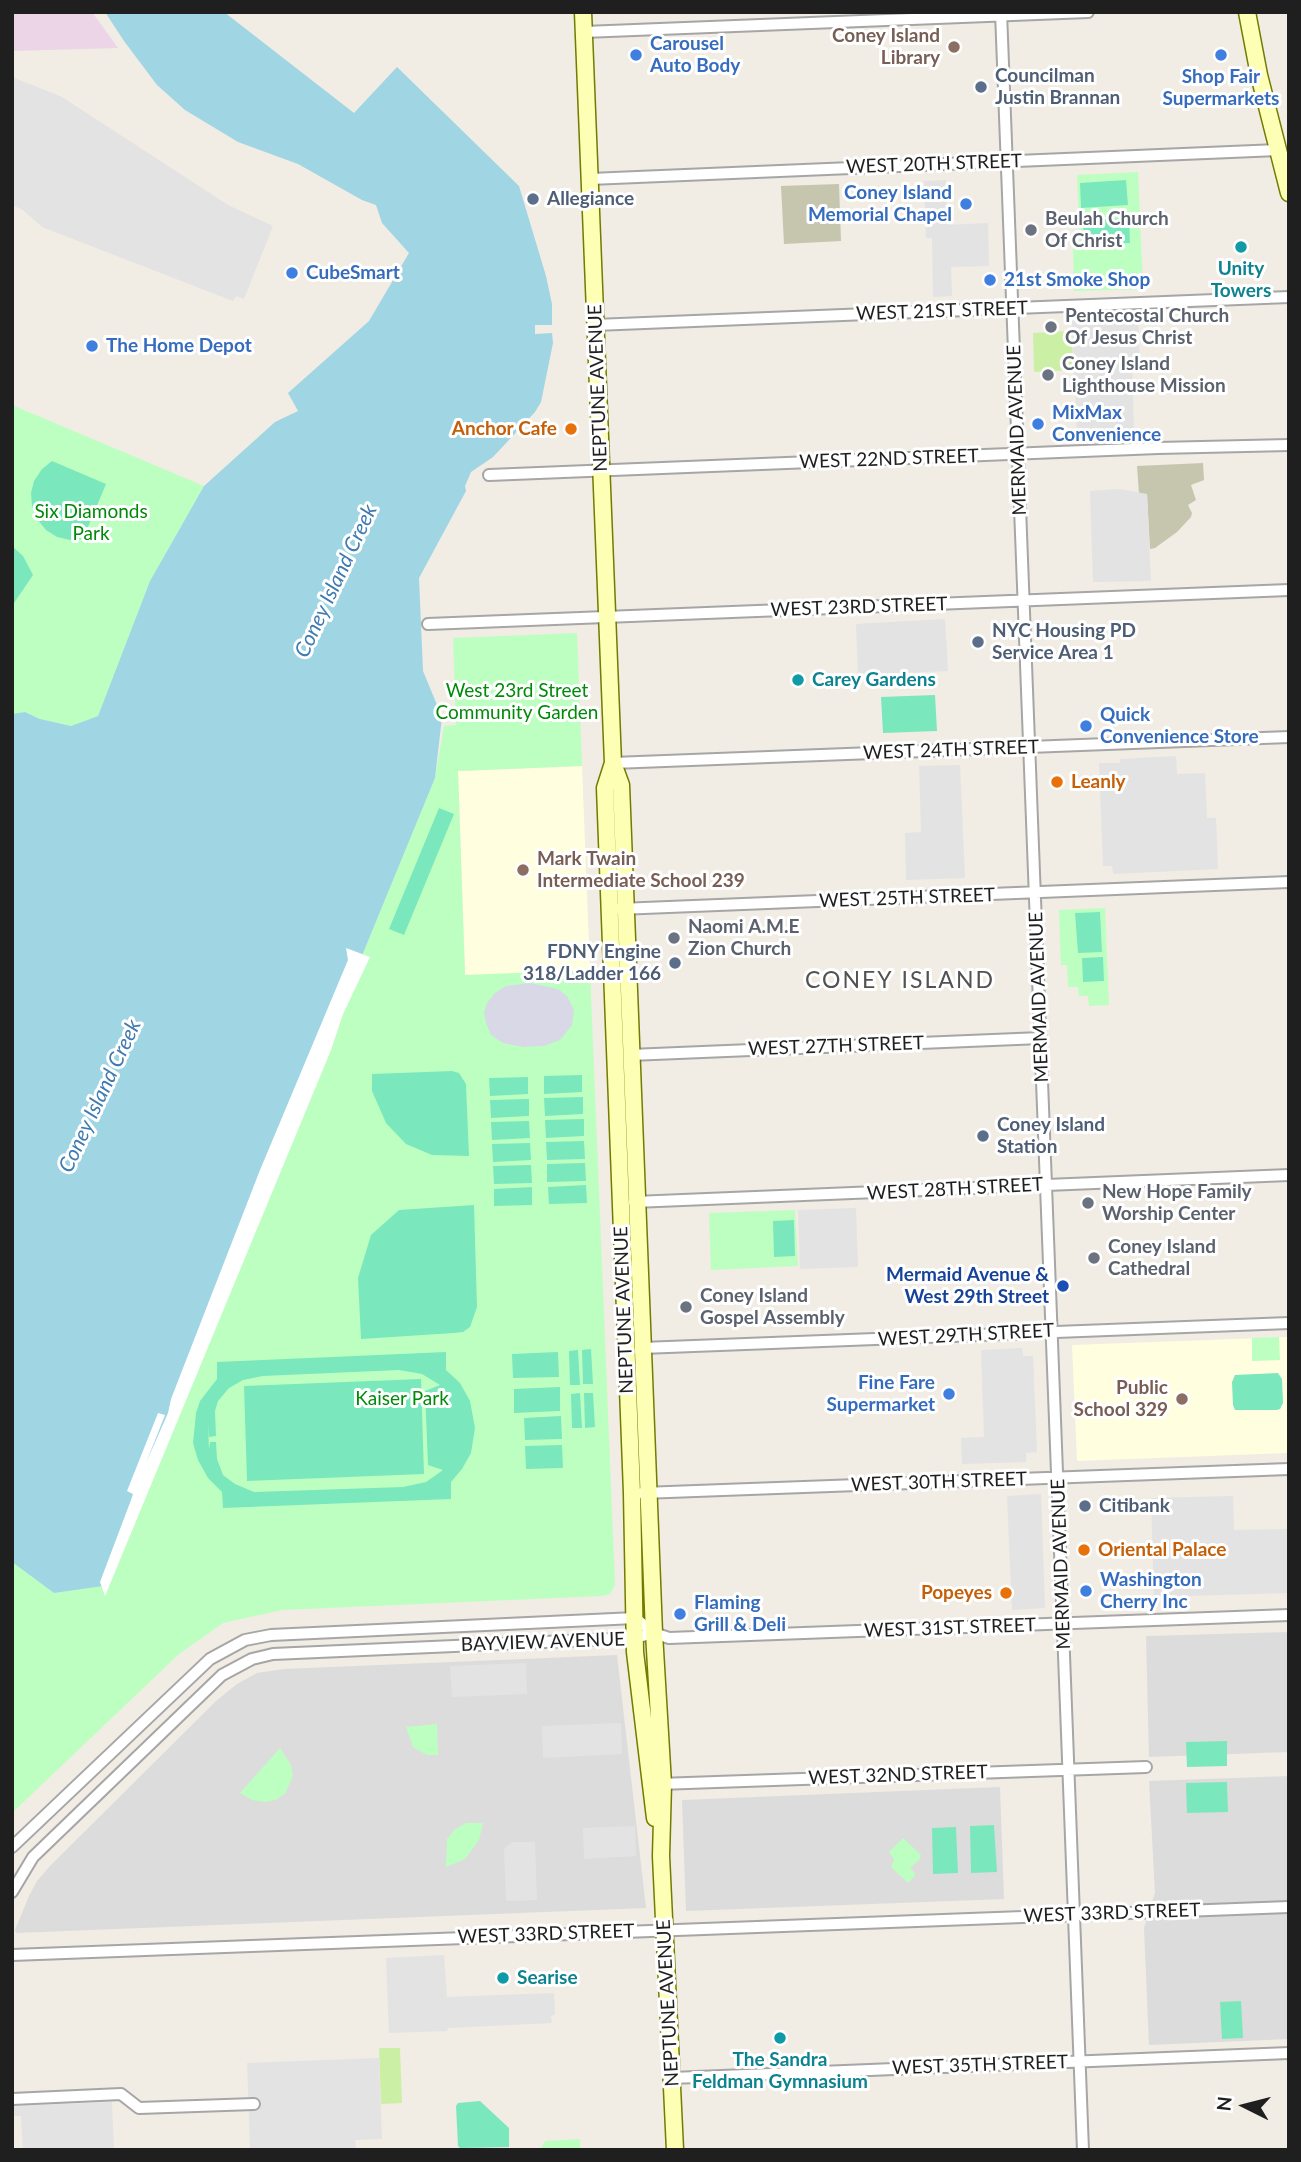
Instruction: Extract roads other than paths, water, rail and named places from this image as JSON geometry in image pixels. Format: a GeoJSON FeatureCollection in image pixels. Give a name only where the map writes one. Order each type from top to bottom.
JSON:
{"type":"FeatureCollection","features":[{"type":"Feature","properties":{"kind":"main road","name":"NEPTUNE AVENUE"},"geometry":{"type":"LineString","coordinates":[[583,12],[613,763],[621,785],[617,909],[628,1202],[635,1639],[656,1784]]}},
{"type":"Feature","properties":{"kind":"main road"},"geometry":{"type":"LineString","coordinates":[[1247,12],[1259,75],[1289,193]]}},
{"type":"Feature","properties":{"kind":"main road","name":"NEPTUNE AVENUE"},"geometry":{"type":"LineString","coordinates":[[617,909],[630,1055],[628,1202],[642,1348],[654,1633],[656,1784],[675,2150]]}},
{"type":"Feature","properties":{"kind":"street"},"geometry":{"type":"LineString","coordinates":[[584,32],[1088,12]]}},
{"type":"Feature","properties":{"kind":"street","name":"MERMAID AVENUE"},"geometry":{"type":"LineString","coordinates":[[1001,14],[1083,2150]]}},
{"type":"Feature","properties":{"kind":"street","name":"WEST 20TH STREET"},"geometry":{"type":"LineString","coordinates":[[590,179],[1278,150]]}},
{"type":"Feature","properties":{"kind":"street","name":"WEST 21ST STREET"},"geometry":{"type":"LineString","coordinates":[[595,324],[1289,297]]}},
{"type":"Feature","properties":{"kind":"street","name":"WEST 22ND STREET"},"geometry":{"type":"LineString","coordinates":[[489,475],[1289,444]]}},
{"type":"Feature","properties":{"kind":"street","name":"WEST 23RD STREET"},"geometry":{"type":"LineString","coordinates":[[428,624],[1289,590]]}},
{"type":"Feature","properties":{"kind":"street","name":"WEST 24TH STREET"},"geometry":{"type":"LineString","coordinates":[[613,763],[1289,737]]}},
{"type":"Feature","properties":{"kind":"street","name":"WEST 25TH STREET"},"geometry":{"type":"LineString","coordinates":[[617,909],[1289,883]]}},
{"type":"Feature","properties":{"kind":"street","name":"WEST 27TH STREET"},"geometry":{"type":"LineString","coordinates":[[630,1055],[1041,1038]]}},
{"type":"Feature","properties":{"kind":"street","name":"WEST 28TH STREET"},"geometry":{"type":"LineString","coordinates":[[628,1202],[1289,1175]]}},
{"type":"Feature","properties":{"kind":"street","name":"WEST 29TH STREET"},"geometry":{"type":"LineString","coordinates":[[642,1348],[1289,1323]]}},
{"type":"Feature","properties":{"kind":"street","name":"WEST 30TH STREET"},"geometry":{"type":"LineString","coordinates":[[632,1493],[1289,1469]]}},
{"type":"Feature","properties":{"kind":"street","name":"WEST 31ST STREET"},"geometry":{"type":"LineString","coordinates":[[654,1633],[668,1638],[1289,1615]]}},
{"type":"Feature","properties":{"kind":"street","name":"BAYVIEW AVENUE"},"geometry":{"type":"LineString","coordinates":[[12,1847],[210,1660],[245,1640],[271,1634],[635,1618],[654,1633]]}},
{"type":"Feature","properties":{"kind":"street","name":"BAYVIEW AVENUE"},"geometry":{"type":"LineString","coordinates":[[12,1892],[33,1857],[222,1675],[252,1659],[273,1654],[635,1639],[654,1633]]}},
{"type":"Feature","properties":{"kind":"street","name":"WEST 32ND STREET"},"geometry":{"type":"LineString","coordinates":[[656,1784],[1146,1767]]}},
{"type":"Feature","properties":{"kind":"street","name":"WEST 33RD STREET"},"geometry":{"type":"LineString","coordinates":[[12,1955],[1289,1906]]}},
{"type":"Feature","properties":{"kind":"street","name":"WEST 35TH STREET"},"geometry":{"type":"LineString","coordinates":[[672,2078],[1289,2053]]}},
{"type":"Feature","properties":{"kind":"street"},"geometry":{"type":"LineString","coordinates":[[12,2099],[121,2094],[139,2108],[254,2104]]}},
{"type":"Feature","properties":{"kind":"water","name":"Coney Island Creek"},"geometry":{"type":"Polygon","coordinates":[[[105,12],[224,12],[354,113],[397,67],[519,186],[552,304],[552,325],[535,325],[535,334],[552,333],[553,343],[541,402],[493,457],[471,472],[465,486],[466,491],[419,578],[423,671],[442,717],[435,778],[103,1586],[54,1593],[12,1562],[12,714],[25,712],[40,719],[71,726],[98,716],[150,581],[204,486],[275,422],[298,411],[288,393],[369,321],[409,253],[382,223],[376,205],[298,164],[238,142],[185,110],[157,85],[105,12]]]}},
{"type":"Feature","properties":{"kind":"place","name":"Coney Island Library"},"geometry":{"type":"Point","coordinates":[954,47]}},
{"type":"Feature","properties":{"kind":"place","name":"Carousel Auto Body"},"geometry":{"type":"Point","coordinates":[636,55]}},
{"type":"Feature","properties":{"kind":"place","name":"Shop Fair Supermarkets"},"geometry":{"type":"Point","coordinates":[1221,55]}},
{"type":"Feature","properties":{"kind":"place","name":"Councilman Justin Brannan"},"geometry":{"type":"Point","coordinates":[981,87]}},
{"type":"Feature","properties":{"kind":"place","name":"Allegiance"},"geometry":{"type":"Point","coordinates":[533,199]}},
{"type":"Feature","properties":{"kind":"place","name":"Coney Island Memorial Chapel"},"geometry":{"type":"Point","coordinates":[966,204]}},
{"type":"Feature","properties":{"kind":"place","name":"Beulah Church Of Christ"},"geometry":{"type":"Point","coordinates":[1031,230]}},
{"type":"Feature","properties":{"kind":"place","name":"Unity Towers"},"geometry":{"type":"Point","coordinates":[1241,247]}},
{"type":"Feature","properties":{"kind":"place","name":"CubeSmart"},"geometry":{"type":"Point","coordinates":[292,273]}},
{"type":"Feature","properties":{"kind":"place","name":"21st Smoke Shop"},"geometry":{"type":"Point","coordinates":[990,280]}},
{"type":"Feature","properties":{"kind":"place","name":"Pentecostal Church Of Jesus Christ"},"geometry":{"type":"Point","coordinates":[1051,327]}},
{"type":"Feature","properties":{"kind":"place","name":"The Home Depot"},"geometry":{"type":"Point","coordinates":[92,346]}},
{"type":"Feature","properties":{"kind":"place","name":"Coney Island Lighthouse Mission"},"geometry":{"type":"Point","coordinates":[1048,375]}},
{"type":"Feature","properties":{"kind":"place","name":"MixMax Convenience"},"geometry":{"type":"Point","coordinates":[1038,424]}},
{"type":"Feature","properties":{"kind":"place","name":"Anchor Cafe"},"geometry":{"type":"Point","coordinates":[571,429]}},
{"type":"Feature","properties":{"kind":"place","name":"NYC Housing PD Service Area 1"},"geometry":{"type":"Point","coordinates":[978,642]}},
{"type":"Feature","properties":{"kind":"place","name":"Carey Gardens"},"geometry":{"type":"Point","coordinates":[798,680]}},
{"type":"Feature","properties":{"kind":"place","name":"Quick Convenience Store"},"geometry":{"type":"Point","coordinates":[1086,726]}},
{"type":"Feature","properties":{"kind":"place","name":"Leanly"},"geometry":{"type":"Point","coordinates":[1057,782]}},
{"type":"Feature","properties":{"kind":"place","name":"Mark Twain Intermediate School 239"},"geometry":{"type":"Point","coordinates":[523,870]}},
{"type":"Feature","properties":{"kind":"place","name":"Naomi A.M.E Zion Church"},"geometry":{"type":"Point","coordinates":[674,938]}},
{"type":"Feature","properties":{"kind":"place","name":"FDNY Engine 318/Ladder 166"},"geometry":{"type":"Point","coordinates":[675,963]}},
{"type":"Feature","properties":{"kind":"place","name":"Coney Island Station"},"geometry":{"type":"Point","coordinates":[983,1136]}},
{"type":"Feature","properties":{"kind":"place","name":"New Hope Family Worship Center"},"geometry":{"type":"Point","coordinates":[1088,1203]}},
{"type":"Feature","properties":{"kind":"place","name":"Coney Island Cathedral"},"geometry":{"type":"Point","coordinates":[1094,1258]}},
{"type":"Feature","properties":{"kind":"place","name":"Mermaid Avenue & West 29th Street"},"geometry":{"type":"Point","coordinates":[1063,1286]}},
{"type":"Feature","properties":{"kind":"place","name":"Coney Island Gospel Assembly"},"geometry":{"type":"Point","coordinates":[686,1307]}},
{"type":"Feature","properties":{"kind":"place","name":"Fine Fare Supermarket"},"geometry":{"type":"Point","coordinates":[949,1394]}},
{"type":"Feature","properties":{"kind":"place","name":"Public School 329"},"geometry":{"type":"Point","coordinates":[1182,1399]}},
{"type":"Feature","properties":{"kind":"place","name":"Citibank"},"geometry":{"type":"Point","coordinates":[1085,1506]}},
{"type":"Feature","properties":{"kind":"place","name":"Oriental Palace"},"geometry":{"type":"Point","coordinates":[1084,1550]}},
{"type":"Feature","properties":{"kind":"place","name":"Washington Cherry Inc"},"geometry":{"type":"Point","coordinates":[1086,1591]}},
{"type":"Feature","properties":{"kind":"place","name":"Popeyes"},"geometry":{"type":"Point","coordinates":[1006,1593]}},
{"type":"Feature","properties":{"kind":"place","name":"Flaming Grill & Deli"},"geometry":{"type":"Point","coordinates":[680,1614]}},
{"type":"Feature","properties":{"kind":"place","name":"Searise"},"geometry":{"type":"Point","coordinates":[503,1978]}},
{"type":"Feature","properties":{"kind":"place","name":"The Sandra Feldman Gymnasium"},"geometry":{"type":"Point","coordinates":[780,2038]}},
{"type":"Feature","properties":{"kind":"district","name":"CONEY ISLAND"},"geometry":{"type":"Point","coordinates":[900,981]}},
{"type":"Feature","properties":{"kind":"park label","name":"Six Diamonds Park"},"geometry":{"type":"Point","coordinates":[91,523]}},
{"type":"Feature","properties":{"kind":"park label","name":"West 23rd Street Community Garden"},"geometry":{"type":"Point","coordinates":[517,702]}},
{"type":"Feature","properties":{"kind":"park label","name":"Kaiser Park"},"geometry":{"type":"Point","coordinates":[402,1399]}}]}
